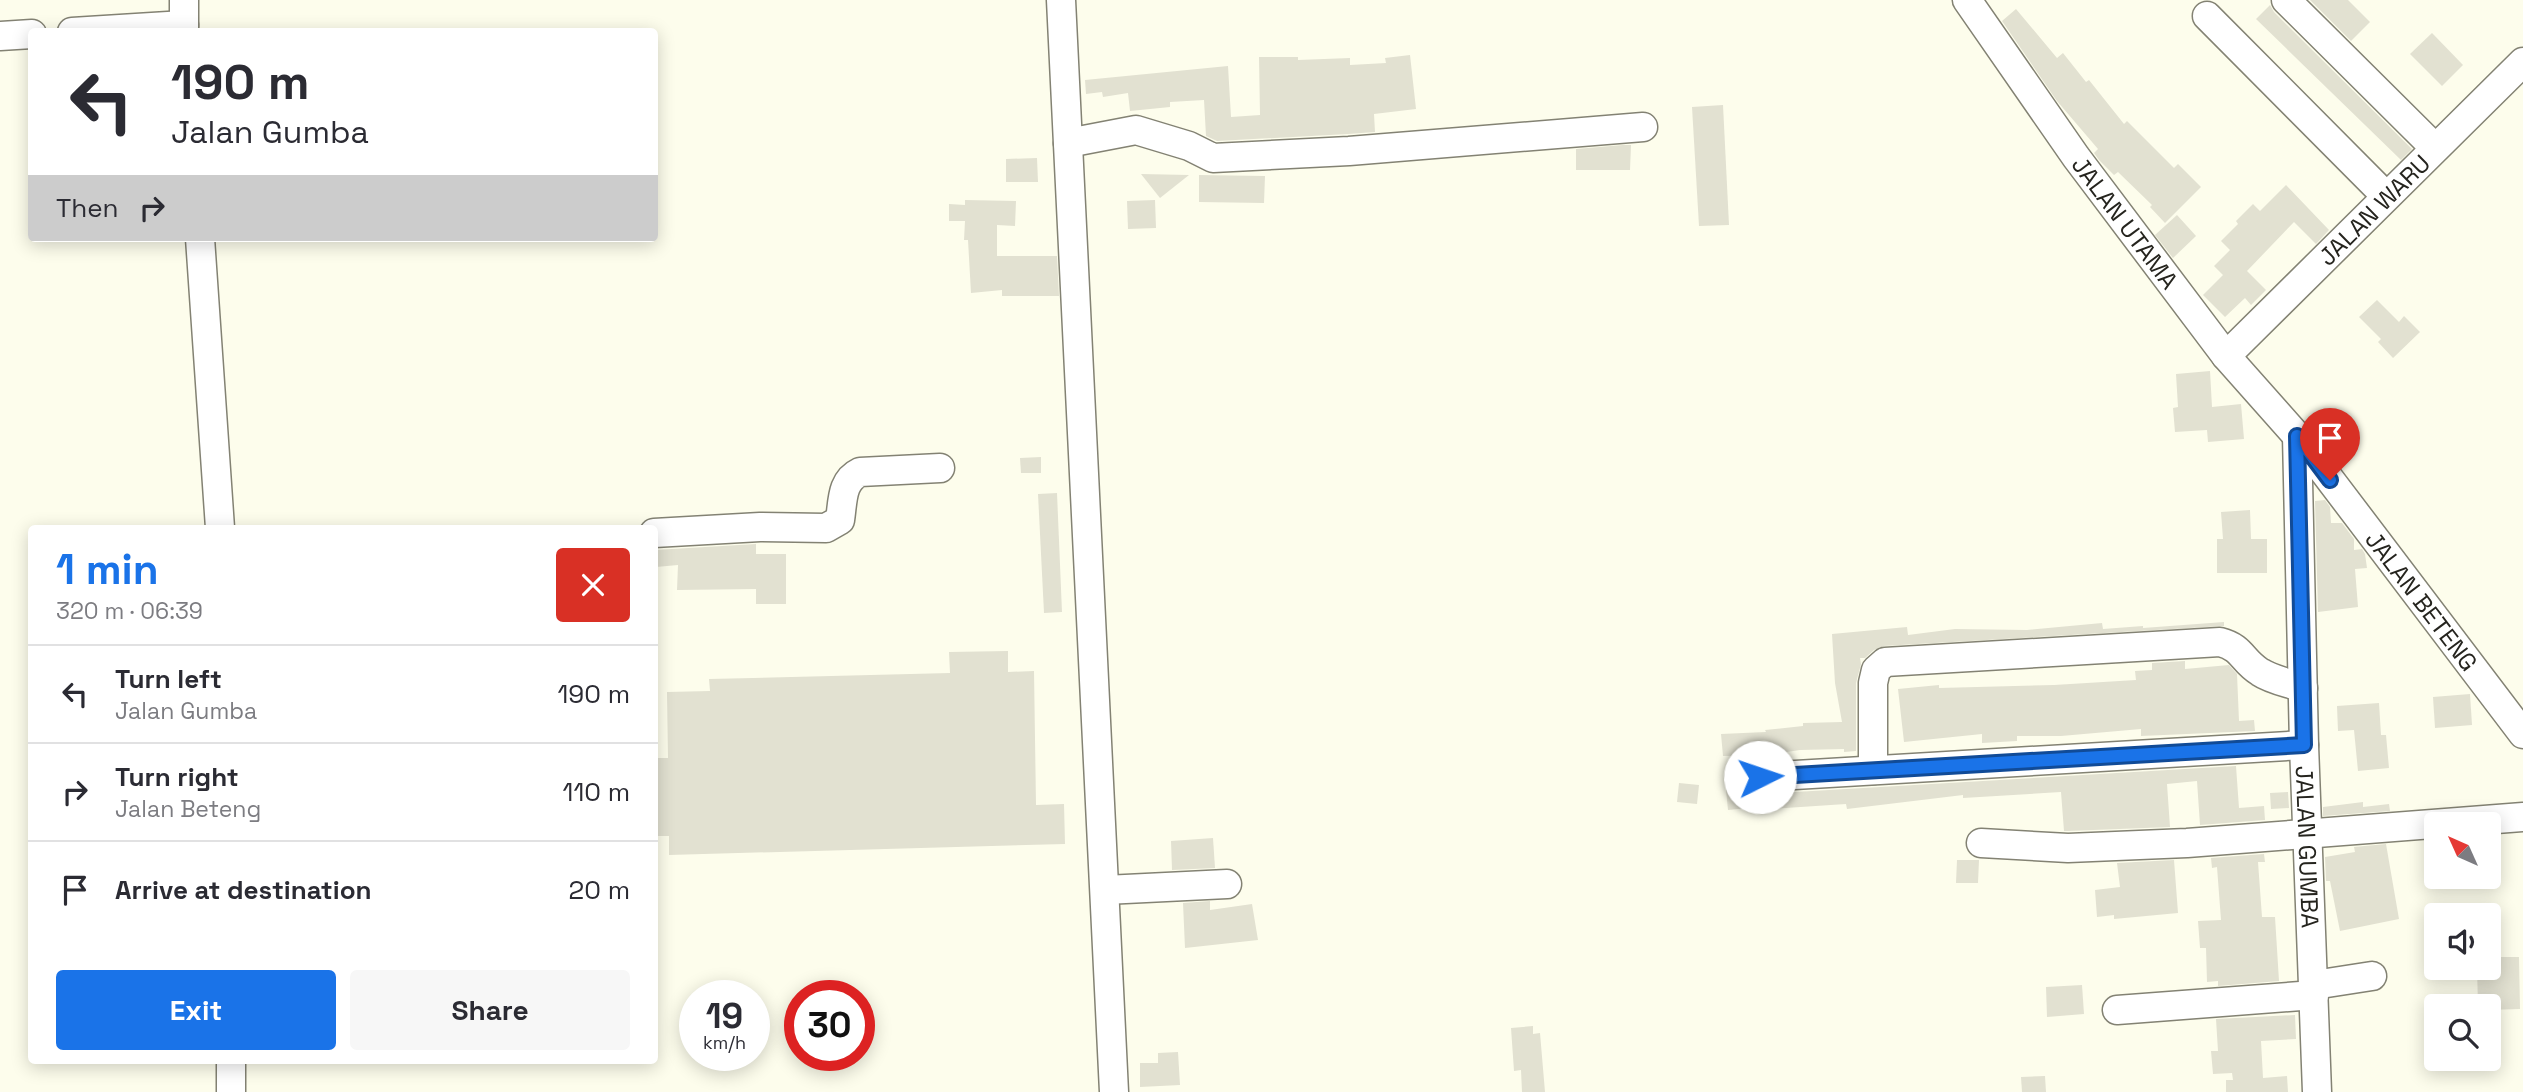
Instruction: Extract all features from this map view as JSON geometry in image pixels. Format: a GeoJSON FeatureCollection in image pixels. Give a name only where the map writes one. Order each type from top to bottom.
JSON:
{"type":"FeatureCollection","features":[{"type":"Feature","properties":{"kind":"street"},"geometry":{"type":"LineString","coordinates":[[1061,0],[1115,1092]]}},
{"type":"Feature","properties":{"kind":"street","name":"JALAN UTAMA"},"geometry":{"type":"LineString","coordinates":[[1967,0],[2077,157],[2226,356],[2297,436]]}},
{"type":"Feature","properties":{"kind":"street"},"geometry":{"type":"LineString","coordinates":[[2286,0],[2435,148]]}},
{"type":"Feature","properties":{"kind":"street"},"geometry":{"type":"LineString","coordinates":[[2207,16],[2386,196]]}},
{"type":"Feature","properties":{"kind":"street"},"geometry":{"type":"LineString","coordinates":[[106,28],[184,19]]}},
{"type":"Feature","properties":{"kind":"street"},"geometry":{"type":"LineString","coordinates":[[0,36],[28,34]]}},
{"type":"Feature","properties":{"kind":"street","name":"JALAN WARU"},"geometry":{"type":"LineString","coordinates":[[2226,356],[2523,62]]}},
{"type":"Feature","properties":{"kind":"street"},"geometry":{"type":"LineString","coordinates":[[1068,143],[1136,130],[1189,146],[1213,158],[1349,151],[1643,127]]}},
{"type":"Feature","properties":{"kind":"street"},"geometry":{"type":"LineString","coordinates":[[200,242],[220,525]]}},
{"type":"Feature","properties":{"kind":"street","name":"JALAN GUMBA"},"geometry":{"type":"LineString","coordinates":[[2297,436],[2304,745],[2317,1092]]}},
{"type":"Feature","properties":{"kind":"street","name":"JALAN BETENG"},"geometry":{"type":"LineString","coordinates":[[2297,436],[2523,734]]}},
{"type":"Feature","properties":{"kind":"street"},"geometry":{"type":"LineString","coordinates":[[658,533],[760,527],[826,528],[840,520],[846,483],[851,476],[860,472],[940,468]]}},
{"type":"Feature","properties":{"kind":"street"},"geometry":{"type":"LineString","coordinates":[[1873,770],[1873,683],[1876,670],[1885,662],[2220,642],[2235,646],[2249,664],[2262,674],[2304,688]]}},
{"type":"Feature","properties":{"kind":"street"},"geometry":{"type":"LineString","coordinates":[[1760,777],[2304,745]]}},
{"type":"Feature","properties":{"kind":"street"},"geometry":{"type":"LineString","coordinates":[[1981,843],[2068,848],[2309,834],[2523,817]]}},
{"type":"Feature","properties":{"kind":"street"},"geometry":{"type":"LineString","coordinates":[[1105,890],[1227,884]]}},
{"type":"Feature","properties":{"kind":"street"},"geometry":{"type":"LineString","coordinates":[[2117,1010],[2314,990],[2372,976]]}},
{"type":"Feature","properties":{"kind":"street"},"geometry":{"type":"LineString","coordinates":[[231,1064],[231,1092]]}},
{"type":"Feature","properties":{"kind":"building"},"geometry":{"type":"Polygon","coordinates":[[[2310,0],[2348,0],[2370,22],[2351,41],[2310,0]]]}},
{"type":"Feature","properties":{"kind":"building"},"geometry":{"type":"Polygon","coordinates":[[[2270,5],[2412,149],[2401,160],[2256,19],[2270,5]]]}},
{"type":"Feature","properties":{"kind":"building"},"geometry":{"type":"Polygon","coordinates":[[[2016,9],[2057,58],[2063,53],[2086,82],[2089,80],[2124,124],[2127,121],[2174,168],[2178,164],[2201,187],[2165,223],[2150,207],[2152,205],[2118,172],[2114,175],[2099,160],[2094,153],[2098,149],[2057,101],[2002,21],[2016,9]]]}},
{"type":"Feature","properties":{"kind":"building"},"geometry":{"type":"Polygon","coordinates":[[[2432,33],[2463,65],[2442,86],[2410,54],[2432,33]]]}},
{"type":"Feature","properties":{"kind":"building"},"geometry":{"type":"Polygon","coordinates":[[[1410,55],[1416,109],[1374,114],[1375,132],[1217,141],[1206,136],[1204,100],[1170,102],[1170,107],[1130,111],[1128,93],[1103,97],[1102,92],[1086,94],[1085,80],[1228,66],[1231,117],[1260,115],[1259,57],[1298,57],[1298,60],[1350,58],[1350,65],[1386,63],[1385,58],[1410,55]]]}},
{"type":"Feature","properties":{"kind":"building"},"geometry":{"type":"Polygon","coordinates":[[[1723,105],[1729,225],[1699,226],[1692,107],[1723,105]]]}},
{"type":"Feature","properties":{"kind":"building"},"geometry":{"type":"Polygon","coordinates":[[[1631,145],[1630,170],[1576,170],[1576,149],[1631,145]]]}},
{"type":"Feature","properties":{"kind":"building"},"geometry":{"type":"Polygon","coordinates":[[[1037,158],[1038,182],[1006,182],[1006,159],[1037,158]]]}},
{"type":"Feature","properties":{"kind":"building"},"geometry":{"type":"Polygon","coordinates":[[[1141,174],[1189,175],[1160,198],[1141,174]]]}},
{"type":"Feature","properties":{"kind":"building"},"geometry":{"type":"Polygon","coordinates":[[[1199,175],[1265,176],[1264,203],[1199,202],[1199,175]]]}},
{"type":"Feature","properties":{"kind":"building"},"geometry":{"type":"Polygon","coordinates":[[[2286,185],[2329,230],[2316,244],[2294,222],[2247,271],[2266,290],[2251,305],[2245,298],[2225,317],[2203,295],[2223,275],[2214,266],[2230,250],[2221,241],[2253,204],[2260,211],[2286,185]]]}},
{"type":"Feature","properties":{"kind":"building"},"geometry":{"type":"Polygon","coordinates":[[[965,200],[1016,201],[1015,226],[997,225],[997,256],[1057,256],[1059,296],[1002,296],[1002,290],[971,293],[968,240],[964,240],[965,221],[949,221],[949,204],[965,205],[965,200]]]}},
{"type":"Feature","properties":{"kind":"building"},"geometry":{"type":"Polygon","coordinates":[[[1155,200],[1156,228],[1128,229],[1127,201],[1155,200]]]}},
{"type":"Feature","properties":{"kind":"building"},"geometry":{"type":"Polygon","coordinates":[[[2177,215],[2196,236],[2173,258],[2155,235],[2177,215]]]}},
{"type":"Feature","properties":{"kind":"building"},"geometry":{"type":"Polygon","coordinates":[[[2377,300],[2399,322],[2404,316],[2420,332],[2393,358],[2378,342],[2381,339],[2359,317],[2377,300]]]}},
{"type":"Feature","properties":{"kind":"building"},"geometry":{"type":"Polygon","coordinates":[[[2210,371],[2212,407],[2241,404],[2244,439],[2208,442],[2207,430],[2175,432],[2173,408],[2178,407],[2176,374],[2210,371]]]}},
{"type":"Feature","properties":{"kind":"building"},"geometry":{"type":"Polygon","coordinates":[[[1041,457],[1041,473],[1021,473],[1020,458],[1041,457]]]}},
{"type":"Feature","properties":{"kind":"building"},"geometry":{"type":"Polygon","coordinates":[[[1057,493],[1062,612],[1044,613],[1038,494],[1057,493]]]}},
{"type":"Feature","properties":{"kind":"building"},"geometry":{"type":"Polygon","coordinates":[[[2325,500],[2330,507],[2331,523],[2342,523],[2354,539],[2354,550],[2362,549],[2365,554],[2367,568],[2355,569],[2358,607],[2318,612],[2315,501],[2325,500]]]}},
{"type":"Feature","properties":{"kind":"building"},"geometry":{"type":"Polygon","coordinates":[[[2250,510],[2251,539],[2267,539],[2267,573],[2217,573],[2217,539],[2223,539],[2221,512],[2250,510]]]}},
{"type":"Feature","properties":{"kind":"building"},"geometry":{"type":"Polygon","coordinates":[[[756,544],[756,554],[786,554],[786,604],[756,604],[756,589],[677,590],[678,565],[658,567],[658,550],[756,544]]]}},
{"type":"Feature","properties":{"kind":"building"},"geometry":{"type":"Polygon","coordinates":[[[2224,622],[2224,626],[1883,646],[1865,658],[1860,658],[1856,683],[1856,751],[1800,750],[1767,755],[1723,756],[1721,734],[1766,732],[1765,730],[1803,726],[1803,723],[1842,722],[1835,683],[1832,634],[1907,627],[1908,635],[1955,629],[2027,630],[2102,623],[2103,629],[2143,628],[2224,622]]]}},
{"type":"Feature","properties":{"kind":"building"},"geometry":{"type":"Polygon","coordinates":[[[1008,651],[1008,672],[1034,671],[1036,805],[1064,804],[1065,844],[669,855],[669,836],[658,836],[658,758],[668,758],[667,692],[710,691],[709,679],[950,673],[949,652],[1008,651]]]}},
{"type":"Feature","properties":{"kind":"building"},"geometry":{"type":"Polygon","coordinates":[[[2185,661],[2185,669],[2229,665],[2237,674],[2239,721],[2254,720],[2255,731],[2141,736],[2141,729],[2061,736],[2017,736],[2017,741],[1982,743],[1982,734],[1904,742],[1898,689],[1939,685],[1939,688],[2136,680],[2135,671],[2152,670],[2152,663],[2185,661]]]}},
{"type":"Feature","properties":{"kind":"building"},"geometry":{"type":"Polygon","coordinates":[[[2470,694],[2472,725],[2435,728],[2433,697],[2470,694]]]}},
{"type":"Feature","properties":{"kind":"building"},"geometry":{"type":"Polygon","coordinates":[[[2379,703],[2381,735],[2386,735],[2389,768],[2358,771],[2354,730],[2338,731],[2337,706],[2379,703]]]}},
{"type":"Feature","properties":{"kind":"building"},"geometry":{"type":"Polygon","coordinates":[[[2236,766],[2239,808],[2264,806],[2265,820],[2200,825],[2197,781],[2167,784],[2170,827],[2068,831],[2064,831],[2061,792],[1963,798],[1963,795],[1847,809],[1846,804],[1728,810],[1726,790],[1748,788],[1761,794],[2236,766]]]}},
{"type":"Feature","properties":{"kind":"building"},"geometry":{"type":"Polygon","coordinates":[[[1679,783],[1699,785],[1697,804],[1677,802],[1679,783]]]}},
{"type":"Feature","properties":{"kind":"building"},"geometry":{"type":"Polygon","coordinates":[[[2288,792],[2289,808],[2271,809],[2270,793],[2288,792]]]}},
{"type":"Feature","properties":{"kind":"building"},"geometry":{"type":"Polygon","coordinates":[[[2363,802],[2363,807],[2389,804],[2390,811],[2323,816],[2323,807],[2363,802]]]}},
{"type":"Feature","properties":{"kind":"building"},"geometry":{"type":"Polygon","coordinates":[[[1213,838],[1215,868],[1172,870],[1171,841],[1213,838]]]}},
{"type":"Feature","properties":{"kind":"building"},"geometry":{"type":"Polygon","coordinates":[[[2386,844],[2399,919],[2340,931],[2330,881],[2326,881],[2325,857],[2355,852],[2354,847],[2386,844]]]}},
{"type":"Feature","properties":{"kind":"building"},"geometry":{"type":"Polygon","coordinates":[[[2264,854],[2265,862],[2258,862],[2262,917],[2275,917],[2279,981],[2218,986],[2218,981],[2207,982],[2206,948],[2200,948],[2198,921],[2221,920],[2217,867],[2212,868],[2211,858],[2264,854]]]}},
{"type":"Feature","properties":{"kind":"building"},"geometry":{"type":"Polygon","coordinates":[[[1957,860],[1979,860],[1978,883],[1956,883],[1957,860]]]}},
{"type":"Feature","properties":{"kind":"building"},"geometry":{"type":"Polygon","coordinates":[[[2174,860],[2178,913],[2114,919],[2114,915],[2097,917],[2095,890],[2120,887],[2117,863],[2174,860]]]}},
{"type":"Feature","properties":{"kind":"building"},"geometry":{"type":"Polygon","coordinates":[[[1210,901],[1210,910],[1252,904],[1258,940],[1185,948],[1183,903],[1210,901]]]}},
{"type":"Feature","properties":{"kind":"building"},"geometry":{"type":"Polygon","coordinates":[[[2501,957],[2519,957],[2520,1009],[2501,1010],[2501,994],[2478,994],[2477,980],[2501,980],[2501,957]]]}},
{"type":"Feature","properties":{"kind":"building"},"geometry":{"type":"Polygon","coordinates":[[[2082,985],[2084,1014],[2047,1017],[2046,987],[2082,985]]]}},
{"type":"Feature","properties":{"kind":"building"},"geometry":{"type":"Polygon","coordinates":[[[2295,1015],[2296,1039],[2261,1041],[2263,1078],[2287,1076],[2288,1092],[2226,1092],[2226,1080],[2233,1080],[2232,1073],[2213,1074],[2211,1051],[2218,1051],[2216,1019],[2295,1015]]]}},
{"type":"Feature","properties":{"kind":"building"},"geometry":{"type":"Polygon","coordinates":[[[1533,1026],[1533,1034],[1540,1033],[1545,1092],[1522,1092],[1521,1070],[1514,1071],[1511,1028],[1533,1026]]]}},
{"type":"Feature","properties":{"kind":"building"},"geometry":{"type":"Polygon","coordinates":[[[1178,1052],[1180,1085],[1140,1087],[1140,1063],[1158,1063],[1158,1053],[1178,1052]]]}},
{"type":"Feature","properties":{"kind":"building"},"geometry":{"type":"Polygon","coordinates":[[[2045,1076],[2046,1092],[2022,1092],[2021,1077],[2045,1076]]]}},
{"type":"Feature","properties":{"kind":"route"},"geometry":{"type":"LineString","coordinates":[[1760,777],[2304,745],[2297,436],[2330,480]]}}]}
